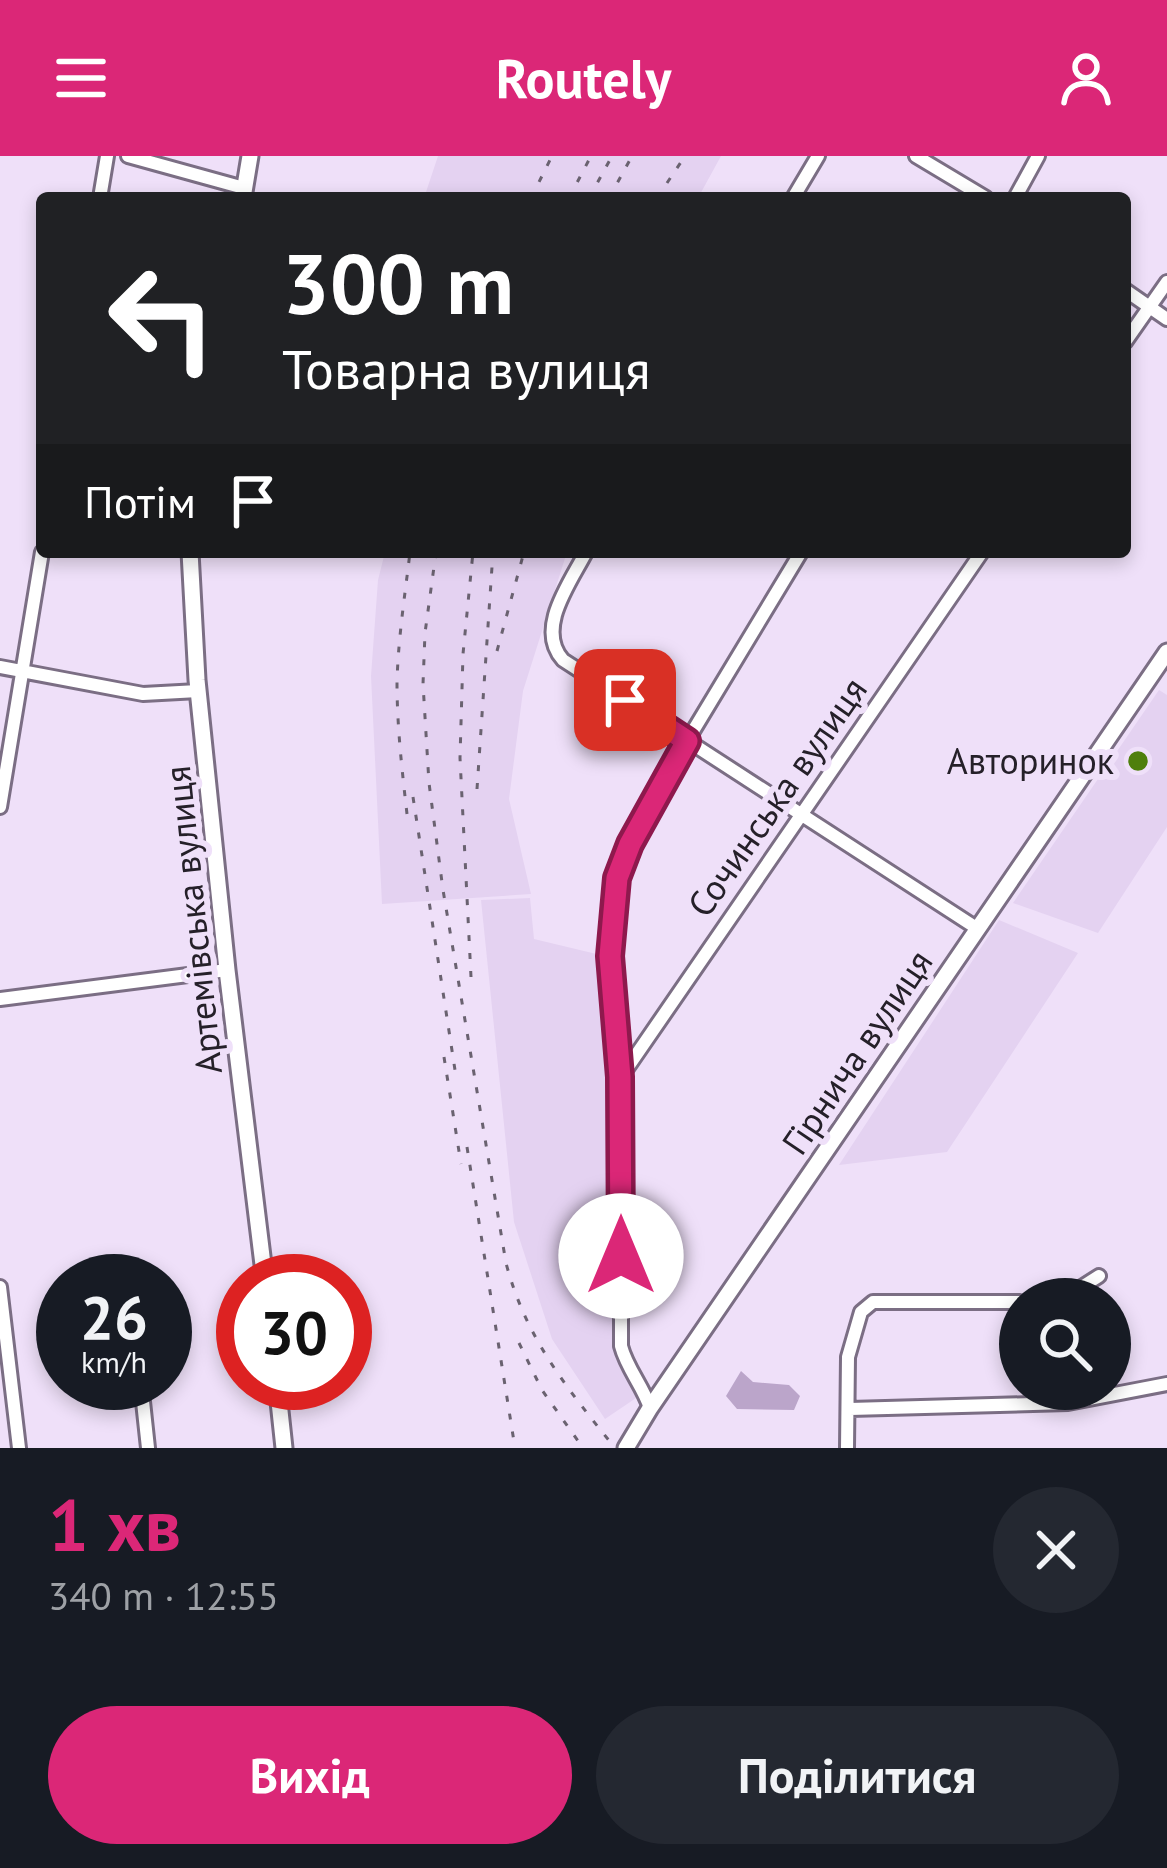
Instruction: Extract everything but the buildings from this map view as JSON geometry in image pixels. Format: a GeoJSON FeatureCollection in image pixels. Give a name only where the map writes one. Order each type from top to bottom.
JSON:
{"type":"FeatureCollection","features":[{"type":"Feature","properties":{"kind":"main road"},"geometry":{"type":"LineString","coordinates":[[243,192],[250,156]]}},
{"type":"Feature","properties":{"kind":"main road","name":"Артемівська вулиця"},"geometry":{"type":"LineString","coordinates":[[190,558],[198,691],[262,1254]]}},
{"type":"Feature","properties":{"kind":"main road","name":"Гірнича вулиця"},"geometry":{"type":"LineString","coordinates":[[626,1448],[1167,652]]}},
{"type":"Feature","properties":{"kind":"main road","name":"Гірнича вулиця"},"geometry":{"type":"LineString","coordinates":[[1141,690],[1167,676]]}},
{"type":"Feature","properties":{"kind":"main road"},"geometry":{"type":"LineString","coordinates":[[280,1410],[284,1448]]}},
{"type":"Feature","properties":{"kind":"street"},"geometry":{"type":"LineString","coordinates":[[101,192],[107,156]]}},
{"type":"Feature","properties":{"kind":"street"},"geometry":{"type":"LineString","coordinates":[[128,156],[240,192]]}},
{"type":"Feature","properties":{"kind":"street"},"geometry":{"type":"LineString","coordinates":[[797,192],[818,156]]}},
{"type":"Feature","properties":{"kind":"street"},"geometry":{"type":"LineString","coordinates":[[916,156],[976,192]]}},
{"type":"Feature","properties":{"kind":"street"},"geometry":{"type":"LineString","coordinates":[[1018,192],[1038,156]]}},
{"type":"Feature","properties":{"kind":"street"},"geometry":{"type":"LineString","coordinates":[[1131,334],[1167,282]]}},
{"type":"Feature","properties":{"kind":"street"},"geometry":{"type":"LineString","coordinates":[[1131,294],[1167,319]]}},
{"type":"Feature","properties":{"kind":"street"},"geometry":{"type":"LineString","coordinates":[[0,807],[41,558]]}},
{"type":"Feature","properties":{"kind":"street"},"geometry":{"type":"LineString","coordinates":[[583,558],[553,623],[554,650],[563,660],[978,928]]}},
{"type":"Feature","properties":{"kind":"street"},"geometry":{"type":"LineString","coordinates":[[650,1408],[621,1346],[620,1077],[610,956],[617,878],[630,844],[687,741],[797,558]]}},
{"type":"Feature","properties":{"kind":"street","name":"Сочинська вулиця"},"geometry":{"type":"LineString","coordinates":[[620,1077],[978,558]]}},
{"type":"Feature","properties":{"kind":"street"},"geometry":{"type":"LineString","coordinates":[[0,667],[143,694],[198,691]]}},
{"type":"Feature","properties":{"kind":"street"},"geometry":{"type":"LineString","coordinates":[[0,999],[227,970]]}},
{"type":"Feature","properties":{"kind":"street"},"geometry":{"type":"LineString","coordinates":[[0,1288],[20,1448]]}},
{"type":"Feature","properties":{"kind":"street"},"geometry":{"type":"LineString","coordinates":[[848,1448],[848,1357],[866,1306],[999,1302]]}},
{"type":"Feature","properties":{"kind":"street"},"geometry":{"type":"LineString","coordinates":[[850,1409],[1068,1403],[1167,1384]]}},
{"type":"Feature","properties":{"kind":"street"},"geometry":{"type":"LineString","coordinates":[[144,1410],[148,1448]]}},
{"type":"Feature","properties":{"kind":"shaded area"},"geometry":{"type":"Polygon","coordinates":[[[438,156],[721,156],[701,192],[426,192],[438,156]]]}},
{"type":"Feature","properties":{"kind":"shaded area"},"geometry":{"type":"Polygon","coordinates":[[[384,558],[565,558],[523,691],[509,799],[531,894],[382,904],[371,676],[384,558]]]}},
{"type":"Feature","properties":{"kind":"shaded area","name":"Авторинок"},"geometry":{"type":"Polygon","coordinates":[[[1159,690],[1167,695],[1167,827],[1098,933],[1013,903],[1159,690]]]}},
{"type":"Feature","properties":{"kind":"shaded area"},"geometry":{"type":"Polygon","coordinates":[[[530,898],[534,939],[609,957],[619,1358],[636,1398],[605,1419],[552,1339],[514,1222],[481,900],[530,898]]]}},
{"type":"Feature","properties":{"kind":"shaded area"},"geometry":{"type":"Polygon","coordinates":[[[999,920],[1078,953],[947,1152],[839,1165],[999,920]]]}},
{"type":"Feature","properties":{"kind":"shaded area"},"geometry":{"type":"Polygon","coordinates":[[[741,1371],[753,1382],[789,1385],[800,1396],[794,1410],[737,1409],[726,1396],[741,1371]]]}},
{"type":"Feature","properties":{"kind":"railway"},"geometry":{"type":"LineString","coordinates":[[534,192],[552,156]]}},
{"type":"Feature","properties":{"kind":"railway"},"geometry":{"type":"LineString","coordinates":[[572,192],[591,156]]}},
{"type":"Feature","properties":{"kind":"railway"},"geometry":{"type":"LineString","coordinates":[[592,192],[612,156]]}},
{"type":"Feature","properties":{"kind":"railway"},"geometry":{"type":"LineString","coordinates":[[612,192],[632,156]]}},
{"type":"Feature","properties":{"kind":"railway"},"geometry":{"type":"LineString","coordinates":[[661,192],[685,156]]}},
{"type":"Feature","properties":{"kind":"railway"},"geometry":{"type":"LineString","coordinates":[[407,814],[397,683],[409,558]]}},
{"type":"Feature","properties":{"kind":"railway"},"geometry":{"type":"LineString","coordinates":[[435,558],[423,684],[429,783],[506,1263],[537,1339],[615,1448]]}},
{"type":"Feature","properties":{"kind":"railway"},"geometry":{"type":"LineString","coordinates":[[471,977],[460,758],[472,558]]}},
{"type":"Feature","properties":{"kind":"railway"},"geometry":{"type":"LineString","coordinates":[[477,789],[493,558]]}},
{"type":"Feature","properties":{"kind":"railway"},"geometry":{"type":"LineString","coordinates":[[497,651],[522,558]]}},
{"type":"Feature","properties":{"kind":"railway"},"geometry":{"type":"LineString","coordinates":[[413,797],[455,1070]]}},
{"type":"Feature","properties":{"kind":"railway"},"geometry":{"type":"LineString","coordinates":[[444,1057],[461,1164]]}},
{"type":"Feature","properties":{"kind":"railway"},"geometry":{"type":"LineString","coordinates":[[467,1147],[515,1448]]}},
{"type":"Feature","properties":{"kind":"railway"},"geometry":{"type":"LineString","coordinates":[[519,1343],[542,1390],[583,1448]]}},
{"type":"Feature","properties":{"kind":"place","name":"Авторинок"},"geometry":{"type":"Point","coordinates":[1138,761]}},
{"type":"Feature","properties":{"kind":"route"},"geometry":{"type":"LineString","coordinates":[[621,1256],[620,1077],[610,956],[613,909],[617,878],[630,844],[687,741],[625,700]]}}]}
